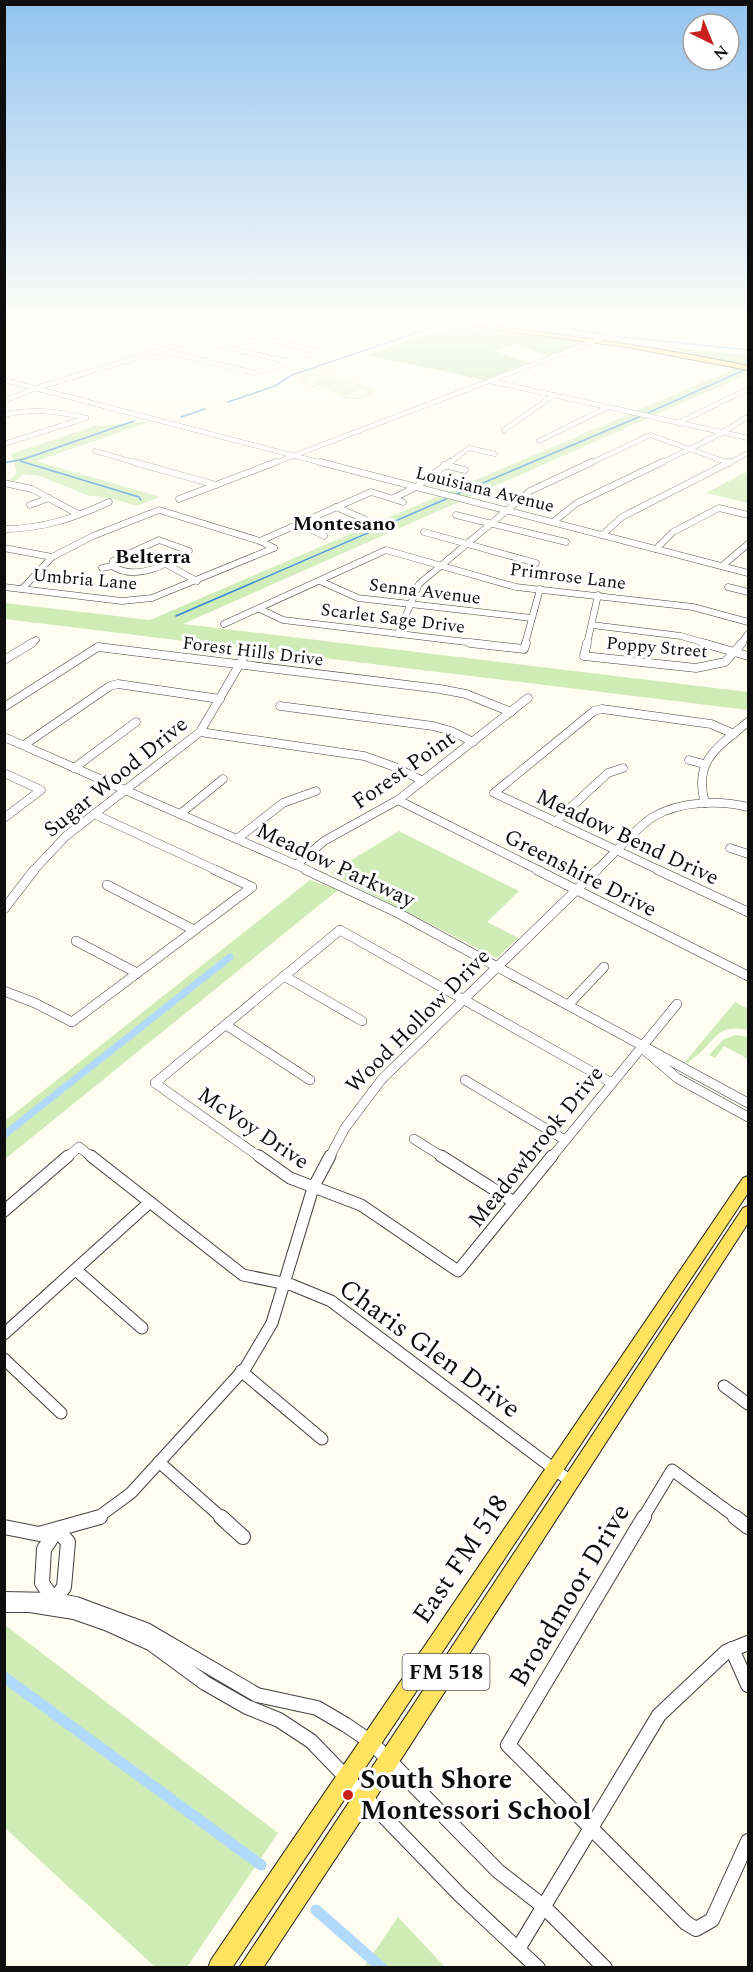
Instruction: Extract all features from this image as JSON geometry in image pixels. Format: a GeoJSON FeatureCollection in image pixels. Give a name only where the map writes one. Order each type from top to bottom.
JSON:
{"type":"FeatureCollection","features":[{"type":"Feature","properties":{"kind":"main road","name":"East FM 518"},"geometry":{"type":"LineString","coordinates":[[250,1968],[389,1760],[654,1321],[748,1182]]}},
{"type":"Feature","properties":{"kind":"main road","name":"East FM 518"},"geometry":{"type":"LineString","coordinates":[[219,1968],[345,1777],[562,1475],[670,1330],[748,1212]]}},
{"type":"Feature","properties":{"kind":"main road"},"geometry":{"type":"LineString","coordinates":[[654,1321],[670,1330]]}},
{"type":"Feature","properties":{"kind":"street"},"geometry":{"type":"LineString","coordinates":[[4,416],[20,411]]}},
{"type":"Feature","properties":{"kind":"street"},"geometry":{"type":"LineString","coordinates":[[4,444],[86,418],[62,411]]}},
{"type":"Feature","properties":{"kind":"street","name":"Louisiana Avenue"},"geometry":{"type":"LineString","coordinates":[[124,411],[748,573]]}},
{"type":"Feature","properties":{"kind":"street"},"geometry":{"type":"LineString","coordinates":[[179,499],[412,411]]}},
{"type":"Feature","properties":{"kind":"street"},"geometry":{"type":"LineString","coordinates":[[504,430],[531,411]]}},
{"type":"Feature","properties":{"kind":"street"},"geometry":{"type":"LineString","coordinates":[[539,441],[602,411]]}},
{"type":"Feature","properties":{"kind":"street"},"geometry":{"type":"LineString","coordinates":[[616,411],[748,438]]}},
{"type":"Feature","properties":{"kind":"street"},"geometry":{"type":"LineString","coordinates":[[678,423],[703,411]]}},
{"type":"Feature","properties":{"kind":"street"},"geometry":{"type":"LineString","coordinates":[[553,522],[577,503],[748,418]]}},
{"type":"Feature","properties":{"kind":"street"},"geometry":{"type":"LineString","coordinates":[[35,427],[45,432]]}},
{"type":"Feature","properties":{"kind":"street"},"geometry":{"type":"LineString","coordinates":[[398,633],[419,584],[533,489],[650,435],[729,463]]}},
{"type":"Feature","properties":{"kind":"street"},"geometry":{"type":"LineString","coordinates":[[394,498],[416,487],[469,448],[495,454]]}},
{"type":"Feature","properties":{"kind":"street"},"geometry":{"type":"LineString","coordinates":[[95,451],[216,485]]}},
{"type":"Feature","properties":{"kind":"street"},"geometry":{"type":"LineString","coordinates":[[602,535],[622,517],[748,453]]}},
{"type":"Feature","properties":{"kind":"street"},"geometry":{"type":"LineString","coordinates":[[444,465],[465,471]]}},
{"type":"Feature","properties":{"kind":"street"},"geometry":{"type":"LineString","coordinates":[[4,483],[32,489],[78,514]]}},
{"type":"Feature","properties":{"kind":"street"},"geometry":{"type":"LineString","coordinates":[[22,589],[51,557],[86,539],[159,510],[260,541],[371,492],[403,502]]}},
{"type":"Feature","properties":{"kind":"street"},"geometry":{"type":"LineString","coordinates":[[30,505],[49,498]]}},
{"type":"Feature","properties":{"kind":"street"},"geometry":{"type":"LineString","coordinates":[[4,530],[30,531],[109,502]]}},
{"type":"Feature","properties":{"kind":"street"},"geometry":{"type":"LineString","coordinates":[[336,507],[364,519]]}},
{"type":"Feature","properties":{"kind":"street"},"geometry":{"type":"LineString","coordinates":[[656,549],[673,532],[719,508],[748,515]]}},
{"type":"Feature","properties":{"kind":"street"},"geometry":{"type":"LineString","coordinates":[[456,515],[566,542]]}},
{"type":"Feature","properties":{"kind":"street"},"geometry":{"type":"LineString","coordinates":[[298,523],[324,536]]}},
{"type":"Feature","properties":{"kind":"street"},"geometry":{"type":"LineString","coordinates":[[424,532],[536,563]]}},
{"type":"Feature","properties":{"kind":"street"},"geometry":{"type":"LineString","coordinates":[[102,568],[112,566],[120,572],[134,572],[164,563],[189,551],[159,540],[120,556],[113,561],[112,566]]}},
{"type":"Feature","properties":{"kind":"street","name":"Umbria Lane"},"geometry":{"type":"LineString","coordinates":[[4,587],[129,601],[160,596],[274,548],[260,541]]}},
{"type":"Feature","properties":{"kind":"street"},"geometry":{"type":"LineString","coordinates":[[722,566],[748,544]]}},
{"type":"Feature","properties":{"kind":"street"},"geometry":{"type":"LineString","coordinates":[[4,548],[51,557]]}},
{"type":"Feature","properties":{"kind":"street","name":"Primrose Lane"},"geometry":{"type":"LineString","coordinates":[[320,581],[387,550],[516,587],[693,607],[748,622]]}},
{"type":"Feature","properties":{"kind":"street"},"geometry":{"type":"LineString","coordinates":[[164,563],[197,581]]}},
{"type":"Feature","properties":{"kind":"street"},"geometry":{"type":"LineString","coordinates":[[224,624],[320,581]]}},
{"type":"Feature","properties":{"kind":"street","name":"Senna Avenue"},"geometry":{"type":"LineString","coordinates":[[320,581],[352,596],[531,618]]}},
{"type":"Feature","properties":{"kind":"street"},"geometry":{"type":"LineString","coordinates":[[728,586],[748,592]]}},
{"type":"Feature","properties":{"kind":"street"},"geometry":{"type":"LineString","coordinates":[[531,618],[540,589]]}},
{"type":"Feature","properties":{"kind":"street"},"geometry":{"type":"LineString","coordinates":[[598,595],[592,625],[681,636],[748,656]]}},
{"type":"Feature","properties":{"kind":"street","name":"Scarlet Sage Drive"},"geometry":{"type":"LineString","coordinates":[[260,609],[283,620],[524,649],[531,618]]}},
{"type":"Feature","properties":{"kind":"street","name":"Poppy Street"},"geometry":{"type":"LineString","coordinates":[[592,625],[584,656],[699,668],[714,667],[727,661],[748,634]]}},
{"type":"Feature","properties":{"kind":"street"},"geometry":{"type":"LineString","coordinates":[[4,660],[36,640]]}},
{"type":"Feature","properties":{"kind":"street","name":"Forest Hills Drive"},"geometry":{"type":"LineString","coordinates":[[4,707],[98,647],[440,689],[466,694],[511,712]]}},
{"type":"Feature","properties":{"kind":"street","name":"Sugar Wood Drive"},"geometry":{"type":"LineString","coordinates":[[4,909],[41,861],[66,836],[200,732],[248,650]]}},
{"type":"Feature","properties":{"kind":"street"},"geometry":{"type":"LineString","coordinates":[[24,745],[110,686],[118,684],[220,699]]}},
{"type":"Feature","properties":{"kind":"street","name":"Forest Point"},"geometry":{"type":"LineString","coordinates":[[296,865],[321,843],[347,828],[376,816],[398,801],[528,698]]}},
{"type":"Feature","properties":{"kind":"street"},"geometry":{"type":"LineString","coordinates":[[280,706],[433,726],[451,731],[472,742]]}},
{"type":"Feature","properties":{"kind":"street","name":"Meadow Bend Drive"},"geometry":{"type":"LineString","coordinates":[[635,714],[594,711],[494,793],[748,912]]}},
{"type":"Feature","properties":{"kind":"street"},"geometry":{"type":"LineString","coordinates":[[633,723],[635,714],[711,724],[734,734]]}},
{"type":"Feature","properties":{"kind":"street"},"geometry":{"type":"LineString","coordinates":[[74,768],[136,722]]}},
{"type":"Feature","properties":{"kind":"street"},"geometry":{"type":"LineString","coordinates":[[705,802],[699,777],[704,764],[748,722]]}},
{"type":"Feature","properties":{"kind":"street"},"geometry":{"type":"LineString","coordinates":[[200,732],[364,756],[382,761],[423,781]]}},
{"type":"Feature","properties":{"kind":"street","name":"Meadow Parkway"},"geometry":{"type":"LineString","coordinates":[[4,737],[296,865],[398,913],[641,1047],[654,1051],[748,1103]]}},
{"type":"Feature","properties":{"kind":"street"},"geometry":{"type":"LineString","coordinates":[[689,760],[704,764]]}},
{"type":"Feature","properties":{"kind":"street"},"geometry":{"type":"LineString","coordinates":[[555,822],[608,773],[623,768]]}},
{"type":"Feature","properties":{"kind":"street"},"geometry":{"type":"LineString","coordinates":[[4,773],[41,790],[4,818]]}},
{"type":"Feature","properties":{"kind":"street"},"geometry":{"type":"LineString","coordinates":[[180,814],[223,779]]}},
{"type":"Feature","properties":{"kind":"street"},"geometry":{"type":"LineString","coordinates":[[237,839],[278,804],[293,796],[316,791]]}},
{"type":"Feature","properties":{"kind":"street","name":"Greenshire Drive"},"geometry":{"type":"LineString","coordinates":[[398,801],[748,976]]}},
{"type":"Feature","properties":{"kind":"street","name":"Wood Hollow Drive"},"geometry":{"type":"LineString","coordinates":[[4,1527],[39,1534],[57,1530],[99,1518],[131,1493],[241,1371],[272,1323],[313,1188],[345,1128],[370,1094],[652,817],[680,805],[705,802],[739,804],[748,807]]}},
{"type":"Feature","properties":{"kind":"street"},"geometry":{"type":"LineString","coordinates":[[4,991],[29,1000],[72,1022],[252,887],[94,814]]}},
{"type":"Feature","properties":{"kind":"street"},"geometry":{"type":"LineString","coordinates":[[730,848],[748,854]]}},
{"type":"Feature","properties":{"kind":"street"},"geometry":{"type":"LineString","coordinates":[[107,885],[194,930]]}},
{"type":"Feature","properties":{"kind":"street"},"geometry":{"type":"LineString","coordinates":[[310,1080],[226,1024],[340,930],[466,998],[612,1083]]}},
{"type":"Feature","properties":{"kind":"street"},"geometry":{"type":"LineString","coordinates":[[76,941],[137,973]]}},
{"type":"Feature","properties":{"kind":"street"},"geometry":{"type":"LineString","coordinates":[[568,1005],[604,967]]}},
{"type":"Feature","properties":{"kind":"street"},"geometry":{"type":"LineString","coordinates":[[284,976],[362,1021]]}},
{"type":"Feature","properties":{"kind":"street","name":"Meadowbrook Drive"},"geometry":{"type":"LineString","coordinates":[[458,1271],[677,1004]]}},
{"type":"Feature","properties":{"kind":"street","name":"McVoy Drive"},"geometry":{"type":"LineString","coordinates":[[226,1024],[155,1083],[290,1178],[361,1205],[458,1271]]}},
{"type":"Feature","properties":{"kind":"street","name":"Meadow Parkway"},"geometry":{"type":"LineString","coordinates":[[641,1047],[648,1056],[679,1078],[748,1117]]}},
{"type":"Feature","properties":{"kind":"street"},"geometry":{"type":"LineString","coordinates":[[465,1080],[565,1140]]}},
{"type":"Feature","properties":{"kind":"street"},"geometry":{"type":"LineString","coordinates":[[414,1139],[514,1203]]}},
{"type":"Feature","properties":{"kind":"street","name":"Charis Glen Drive"},"geometry":{"type":"LineString","coordinates":[[4,1211],[80,1146],[243,1275],[284,1283],[331,1301],[562,1475]]}},
{"type":"Feature","properties":{"kind":"street"},"geometry":{"type":"LineString","coordinates":[[4,1335],[150,1202]]}},
{"type":"Feature","properties":{"kind":"street"},"geometry":{"type":"LineString","coordinates":[[76,1270],[142,1328]]}},
{"type":"Feature","properties":{"kind":"street"},"geometry":{"type":"LineString","coordinates":[[4,1359],[61,1413]]}},
{"type":"Feature","properties":{"kind":"street"},"geometry":{"type":"LineString","coordinates":[[241,1371],[322,1439]]}},
{"type":"Feature","properties":{"kind":"street"},"geometry":{"type":"LineString","coordinates":[[724,1386],[748,1404]]}},
{"type":"Feature","properties":{"kind":"street"},"geometry":{"type":"LineString","coordinates":[[159,1462],[243,1537]]}},
{"type":"Feature","properties":{"kind":"street","name":"Broadmoor Drive"},"geometry":{"type":"LineString","coordinates":[[591,1828],[508,1744],[672,1470],[748,1527]]}},
{"type":"Feature","properties":{"kind":"street"},"geometry":{"type":"LineString","coordinates":[[57,1530],[68,1542],[64,1587],[53,1604],[42,1582],[44,1549],[57,1530]]}},
{"type":"Feature","properties":{"kind":"street"},"geometry":{"type":"LineString","coordinates":[[4,1599],[53,1604],[108,1624],[152,1644],[215,1688],[247,1707],[279,1720],[311,1741],[460,1895],[538,1968]]}},
{"type":"Feature","properties":{"kind":"street"},"geometry":{"type":"LineString","coordinates":[[4,1605],[76,1604],[146,1630],[256,1695],[317,1708],[371,1742],[498,1871],[543,1906],[606,1968]]}},
{"type":"Feature","properties":{"kind":"street"},"geometry":{"type":"LineString","coordinates":[[518,1949],[659,1715],[726,1652],[748,1643]]}},
{"type":"Feature","properties":{"kind":"street"},"geometry":{"type":"LineString","coordinates":[[732,1649],[748,1685]]}},
{"type":"Feature","properties":{"kind":"street"},"geometry":{"type":"LineString","coordinates":[[591,1828],[686,1923],[696,1929],[712,1920],[748,1840]]}},
{"type":"Feature","properties":{"kind":"green space"},"geometry":{"type":"Polygon","coordinates":[[[636,411],[664,411],[183,624],[748,692],[748,710],[5,619],[5,603],[150,620],[636,411]]]}},
{"type":"Feature","properties":{"kind":"green space"},"geometry":{"type":"Polygon","coordinates":[[[153,421],[36,461],[160,497],[136,506],[98,496],[89,496],[40,476],[23,474],[13,483],[8,482],[17,473],[11,454],[95,426],[153,421]]]}},
{"type":"Feature","properties":{"kind":"green space"},"geometry":{"type":"Polygon","coordinates":[[[748,471],[748,503],[706,493],[748,471]]]}},
{"type":"Feature","properties":{"kind":"green space"},"geometry":{"type":"Polygon","coordinates":[[[399,831],[519,891],[487,922],[518,938],[497,958],[330,873],[399,831]]]}},
{"type":"Feature","properties":{"kind":"green space"},"geometry":{"type":"Polygon","coordinates":[[[310,880],[338,890],[5,1159],[5,1121],[310,880]]]}},
{"type":"Feature","properties":{"kind":"green space"},"geometry":{"type":"Polygon","coordinates":[[[735,1002],[748,1009],[748,1030],[724,1030],[699,1054],[688,1063],[685,1062],[735,1002]]]}},
{"type":"Feature","properties":{"kind":"green space"},"geometry":{"type":"Polygon","coordinates":[[[736,1035],[748,1037],[748,1059],[724,1046],[715,1058],[709,1055],[724,1039],[736,1035]]]}},
{"type":"Feature","properties":{"kind":"green space"},"geometry":{"type":"Polygon","coordinates":[[[5,1625],[278,1833],[187,1967],[155,1967],[5,1828],[5,1625]]]}},
{"type":"Feature","properties":{"kind":"green space"},"geometry":{"type":"Polygon","coordinates":[[[398,1917],[445,1967],[364,1967],[398,1917]]]}},
{"type":"Feature","properties":{"kind":"waterway"},"geometry":{"type":"LineString","coordinates":[[181,417],[199,411]]}},
{"type":"Feature","properties":{"kind":"waterway"},"geometry":{"type":"LineString","coordinates":[[648,413],[652,411]]}},
{"type":"Feature","properties":{"kind":"waterway"},"geometry":{"type":"LineString","coordinates":[[457,494],[641,416]]}},
{"type":"Feature","properties":{"kind":"waterway"},"geometry":{"type":"LineString","coordinates":[[4,463],[24,459],[134,421]]}},
{"type":"Feature","properties":{"kind":"waterway"},"geometry":{"type":"LineString","coordinates":[[20,461],[139,497],[141,500]]}},
{"type":"Feature","properties":{"kind":"waterway"},"geometry":{"type":"LineString","coordinates":[[176,616],[446,499]]}},
{"type":"Feature","properties":{"kind":"waterway"},"geometry":{"type":"LineString","coordinates":[[4,1135],[230,957]]}},
{"type":"Feature","properties":{"kind":"waterway"},"geometry":{"type":"LineString","coordinates":[[4,1677],[261,1865]]}},
{"type":"Feature","properties":{"kind":"waterway"},"geometry":{"type":"LineString","coordinates":[[316,1910],[382,1968]]}},
{"type":"Feature","properties":{"kind":"place","name":"South Shore Montessori School"},"geometry":{"type":"Point","coordinates":[348,1795]}},
{"type":"Feature","properties":{"kind":"district","name":"Montesano"},"geometry":{"type":"Point","coordinates":[344,523]}},
{"type":"Feature","properties":{"kind":"district","name":"Belterra"},"geometry":{"type":"Point","coordinates":[153,556]}}]}
